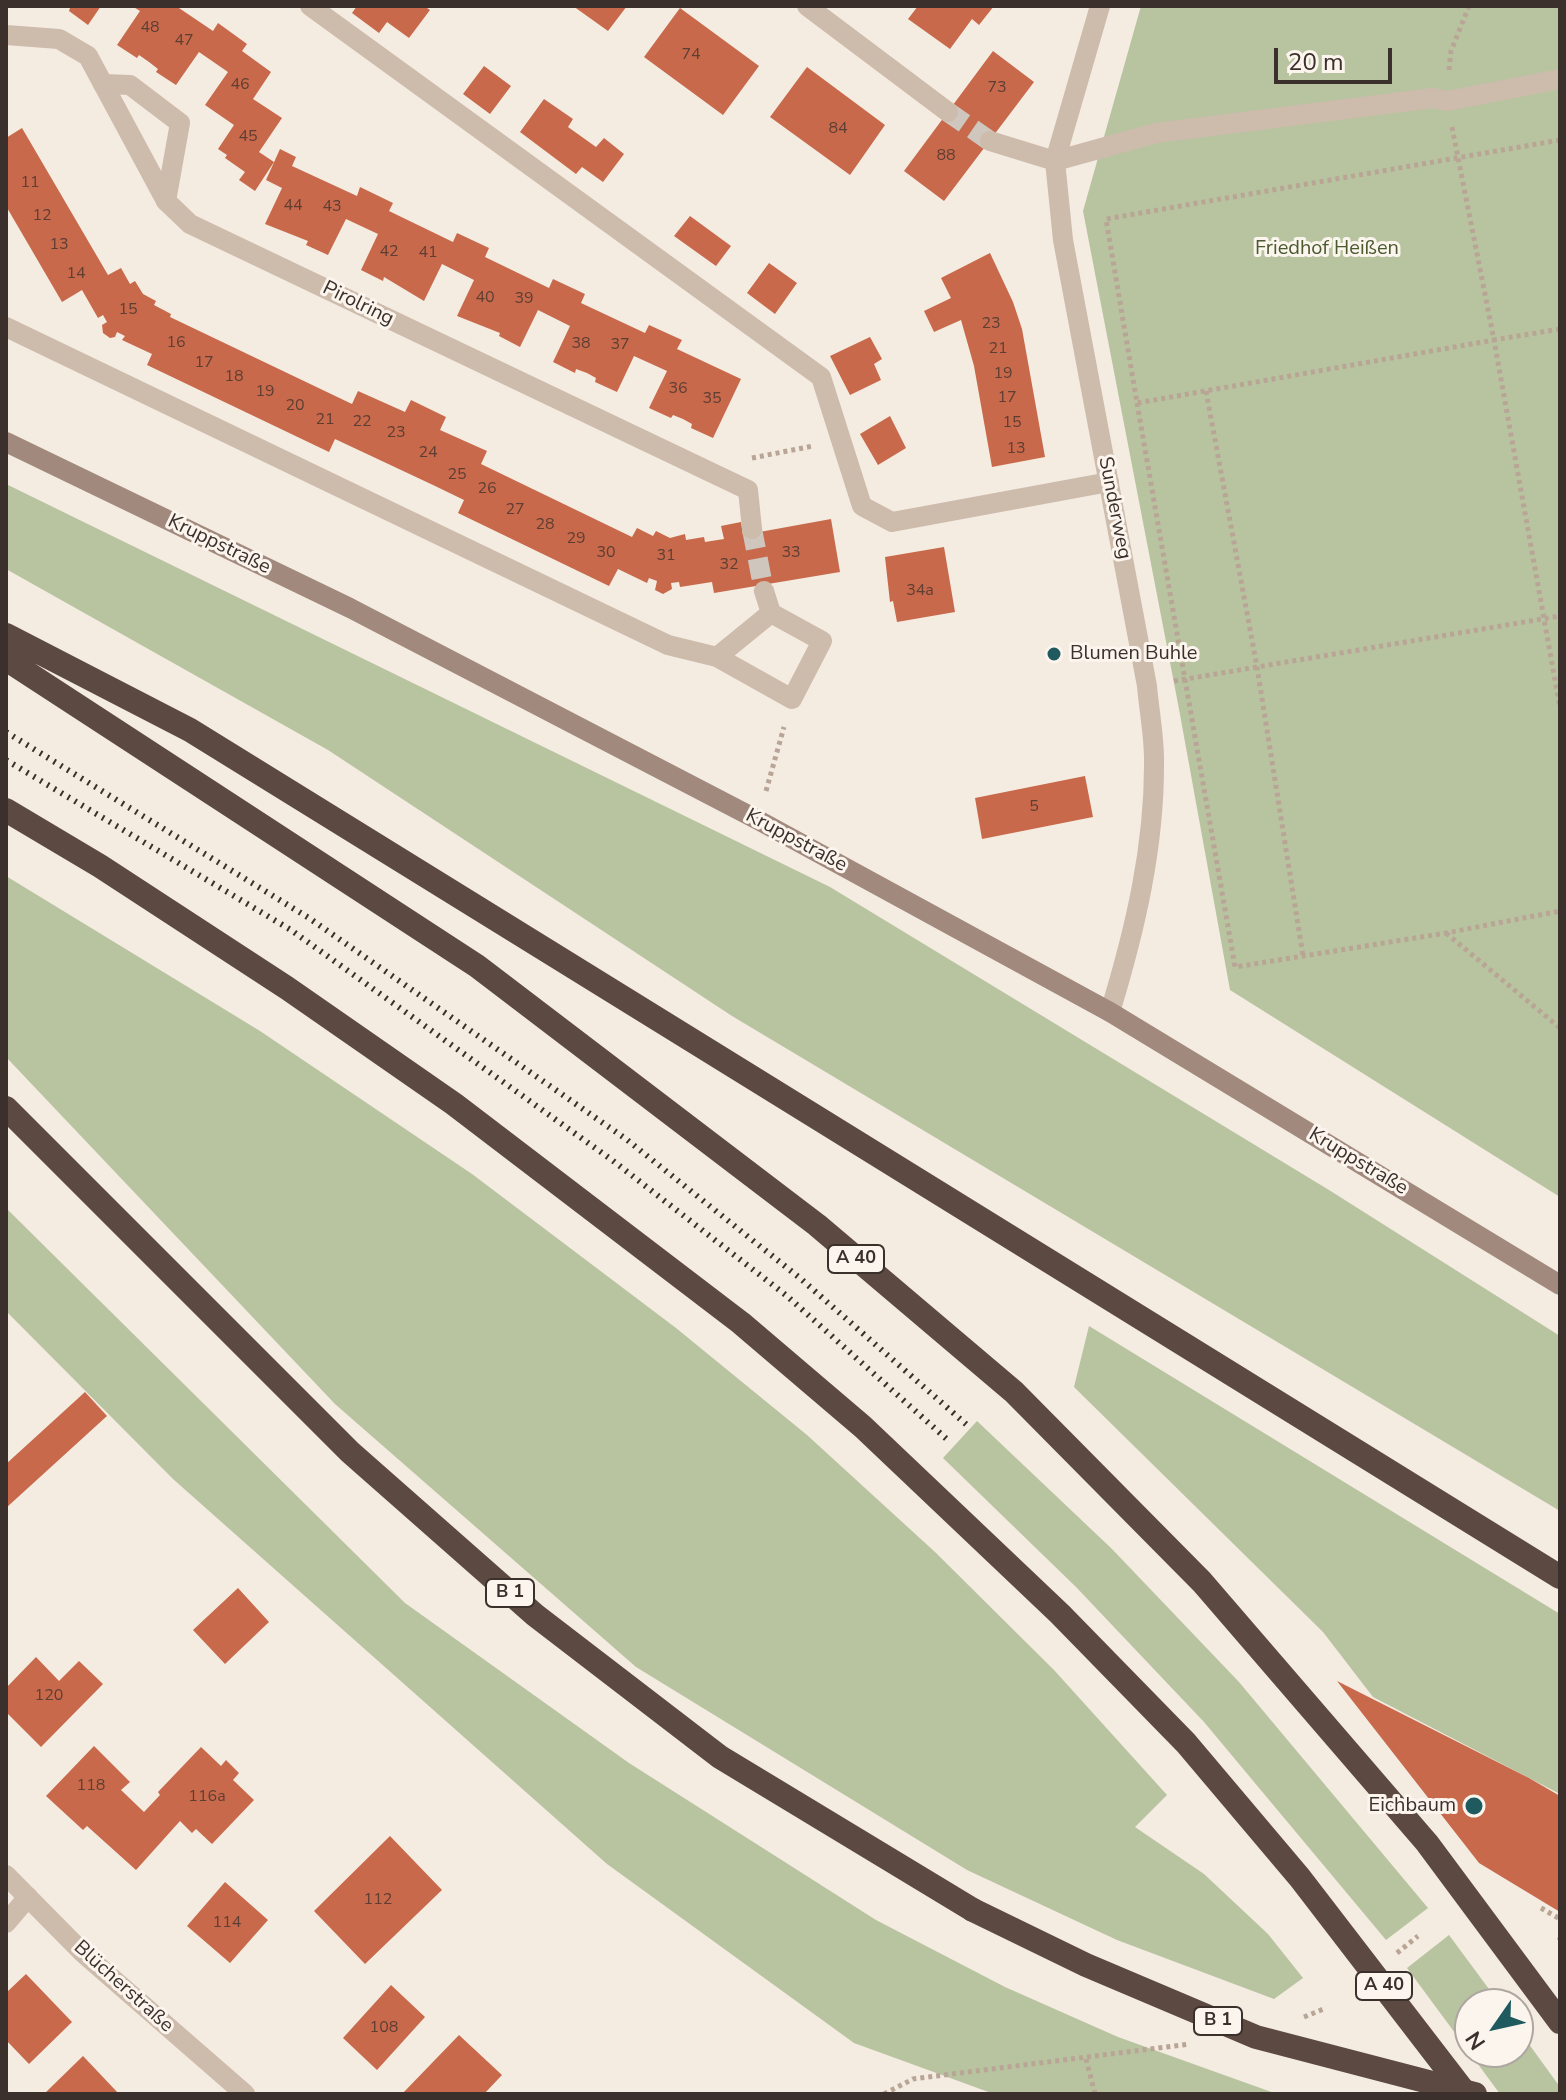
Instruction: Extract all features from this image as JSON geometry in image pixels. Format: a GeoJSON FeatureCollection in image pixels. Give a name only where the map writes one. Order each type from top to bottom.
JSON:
{"type":"FeatureCollection","features":[{"type":"Feature","properties":{"kind":"highway"},"geometry":{"type":"LineString","coordinates":[[6,635],[190,730],[1560,1577]]}},
{"type":"Feature","properties":{"kind":"highway","name":"A 40"},"geometry":{"type":"LineString","coordinates":[[6,659],[477,966],[817,1225],[1014,1392],[1202,1582],[1427,1843],[1560,2022]]}},
{"type":"Feature","properties":{"kind":"highway","name":"A 40"},"geometry":{"type":"LineString","coordinates":[[6,810],[100,866],[273,979],[454,1104],[741,1323],[863,1427],[1060,1614],[1186,1743],[1300,1878],[1466,2094]]}},
{"type":"Feature","properties":{"kind":"highway","name":"B 1"},"geometry":{"type":"LineString","coordinates":[[6,1108],[350,1452],[535,1615],[720,1757],[973,1910],[1086,1965],[1256,2037],[1475,2094]]}},
{"type":"Feature","properties":{"kind":"street"},"geometry":{"type":"LineString","coordinates":[[310,6],[821,377],[862,506],[892,522],[1109,482]]}},
{"type":"Feature","properties":{"kind":"street"},"geometry":{"type":"LineString","coordinates":[[807,6],[948,112]]}},
{"type":"Feature","properties":{"kind":"street","name":"Sunderweg"},"geometry":{"type":"LineString","coordinates":[[1100,6],[1055,161],[1063,240],[1147,686],[1154,758],[1149,845],[1131,940],[1110,1012]]}},
{"type":"Feature","properties":{"kind":"street","name":"Pirolring"},"geometry":{"type":"LineString","coordinates":[[6,35],[59,39],[88,56],[166,201],[190,224],[748,490],[752,529]]}},
{"type":"Feature","properties":{"kind":"street"},"geometry":{"type":"LineString","coordinates":[[990,141],[1055,161],[1156,133],[1433,98],[1447,101],[1560,79]]}},
{"type":"Feature","properties":{"kind":"street"},"geometry":{"type":"LineString","coordinates":[[103,84],[130,85],[180,123],[166,201]]}},
{"type":"Feature","properties":{"kind":"street"},"geometry":{"type":"LineString","coordinates":[[6,327],[668,645],[717,657],[792,699],[822,641],[771,613],[764,591]]}},
{"type":"Feature","properties":{"kind":"street","name":"Kruppstraße"},"geometry":{"type":"LineString","coordinates":[[6,442],[350,608],[758,820],[1110,1012],[1560,1285]]}},
{"type":"Feature","properties":{"kind":"street"},"geometry":{"type":"LineString","coordinates":[[717,657],[771,613]]}},
{"type":"Feature","properties":{"kind":"street","name":"Blücherstraße"},"geometry":{"type":"LineString","coordinates":[[6,1875],[83,1953],[245,2094]]}},
{"type":"Feature","properties":{"kind":"street"},"geometry":{"type":"LineString","coordinates":[[6,1923],[28,1897]]}},
{"type":"Feature","properties":{"kind":"path"},"geometry":{"type":"LineString","coordinates":[[1469,6],[1451,51],[1447,101],[1494,340],[1560,708]]}},
{"type":"Feature","properties":{"kind":"path"},"geometry":{"type":"LineString","coordinates":[[1560,140],[1106,219],[1235,967],[1560,911]]}},
{"type":"Feature","properties":{"kind":"path"},"geometry":{"type":"LineString","coordinates":[[1137,403],[1560,329]]}},
{"type":"Feature","properties":{"kind":"path"},"geometry":{"type":"LineString","coordinates":[[1206,391],[1257,667],[1303,956]]}},
{"type":"Feature","properties":{"kind":"path"},"geometry":{"type":"LineString","coordinates":[[724,479],[749,458],[841,441]]}},
{"type":"Feature","properties":{"kind":"path"},"geometry":{"type":"LineString","coordinates":[[1147,686],[1560,616]]}},
{"type":"Feature","properties":{"kind":"path"},"geometry":{"type":"LineString","coordinates":[[758,820],[792,699]]}},
{"type":"Feature","properties":{"kind":"path"},"geometry":{"type":"LineString","coordinates":[[1446,933],[1560,1028]]}},
{"type":"Feature","properties":{"kind":"path"},"geometry":{"type":"LineString","coordinates":[[1541,1908],[1560,1919]]}},
{"type":"Feature","properties":{"kind":"path"},"geometry":{"type":"LineString","coordinates":[[1396,1954],[1418,1936]]}},
{"type":"Feature","properties":{"kind":"path"},"geometry":{"type":"LineString","coordinates":[[1299,2019],[1326,2008]]}},
{"type":"Feature","properties":{"kind":"path"},"geometry":{"type":"LineString","coordinates":[[884,2094],[913,2079],[1202,2043]]}},
{"type":"Feature","properties":{"kind":"path"},"geometry":{"type":"LineString","coordinates":[[1086,2059],[1095,2094]]}},
{"type":"Feature","properties":{"kind":"green space","name":"Friedhof Heißen"},"geometry":{"type":"Polygon","coordinates":[[[1141,6],[1560,6],[1560,1197],[1230,990],[1083,211],[1141,6]]]}},
{"type":"Feature","properties":{"kind":"green space"},"geometry":{"type":"Polygon","coordinates":[[[6,484],[830,887],[1329,1190],[1560,1336],[1560,1511],[732,1016],[328,750],[6,569],[6,484]]]}},
{"type":"Feature","properties":{"kind":"green space"},"geometry":{"type":"Polygon","coordinates":[[[6,876],[260,1031],[472,1174],[676,1328],[807,1435],[935,1552],[1054,1670],[1167,1795],[1135,1827],[1204,1874],[1268,1934],[1303,1978],[1274,1999],[1117,1940],[967,1870],[636,1667],[335,1404],[6,1057],[6,876]]]}},
{"type":"Feature","properties":{"kind":"green space"},"geometry":{"type":"Polygon","coordinates":[[[6,1208],[405,1603],[629,1763],[876,1920],[1005,1987],[1118,2037],[1277,2094],[994,2094],[854,2043],[607,1864],[173,1479],[6,1311],[6,1208]]]}},
{"type":"Feature","properties":{"kind":"green space"},"geometry":{"type":"Polygon","coordinates":[[[1089,1326],[1560,1614],[1560,1794],[1373,1697],[1323,1632],[1074,1387],[1089,1326]]]}},
{"type":"Feature","properties":{"kind":"green space"},"geometry":{"type":"Polygon","coordinates":[[[977,1421],[1112,1549],[1239,1682],[1428,1908],[1386,1940],[1204,1722],[1076,1587],[943,1458],[977,1421]]]}},
{"type":"Feature","properties":{"kind":"green space"},"geometry":{"type":"Polygon","coordinates":[[[1449,1935],[1488,1988],[1454,1988],[1454,2032],[1407,1968],[1449,1935]]]}},
{"type":"Feature","properties":{"kind":"green space"},"geometry":{"type":"Polygon","coordinates":[[[1534,2051],[1560,2087],[1560,2094],[1500,2094],[1481,2068],[1534,2068],[1534,2051]]]}},
{"type":"Feature","properties":{"kind":"building"},"geometry":{"type":"Polygon","coordinates":[[[67,6],[101,6],[88,25],[67,6]]]}},
{"type":"Feature","properties":{"kind":"building"},"geometry":{"type":"Polygon","coordinates":[[[132,6],[176,6],[213,31],[218,23],[247,44],[242,51],[271,72],[253,99],[282,118],[259,152],[274,162],[255,191],[239,180],[245,172],[218,149],[234,125],[205,105],[228,72],[199,52],[176,85],[156,72],[158,69],[139,55],[137,58],[117,45],[140,11],[132,6]]]}},
{"type":"Feature","properties":{"kind":"building"},"geometry":{"type":"Polygon","coordinates":[[[357,6],[424,6],[430,10],[409,38],[387,22],[379,33],[352,13],[357,6]]]}},
{"type":"Feature","properties":{"kind":"building"},"geometry":{"type":"Polygon","coordinates":[[[573,6],[627,6],[608,31],[573,6]]]}},
{"type":"Feature","properties":{"kind":"building"},"geometry":{"type":"Polygon","coordinates":[[[918,6],[994,6],[979,25],[972,19],[950,49],[908,19],[918,6]]]}},
{"type":"Feature","properties":{"kind":"building"},"geometry":{"type":"Polygon","coordinates":[[[680,8],[759,66],[723,115],[644,57],[680,8]]]}},
{"type":"Feature","properties":{"kind":"building"},"geometry":{"type":"Polygon","coordinates":[[[993,51],[1034,82],[944,201],[904,171],[993,51]]]}},
{"type":"Feature","properties":{"kind":"building"},"geometry":{"type":"Polygon","coordinates":[[[484,66],[511,86],[490,114],[463,94],[484,66]]]}},
{"type":"Feature","properties":{"kind":"building"},"geometry":{"type":"Polygon","coordinates":[[[807,67],[885,125],[850,175],[770,117],[807,67]]]}},
{"type":"Feature","properties":{"kind":"building"},"geometry":{"type":"Polygon","coordinates":[[[544,99],[573,119],[568,127],[596,147],[604,138],[624,154],[603,182],[582,167],[576,174],[520,132],[544,99]]]}},
{"type":"Feature","properties":{"kind":"building"},"geometry":{"type":"Polygon","coordinates":[[[22,128],[108,275],[121,268],[130,284],[135,281],[143,294],[156,301],[154,305],[171,314],[170,317],[352,404],[358,391],[405,412],[411,400],[446,417],[440,430],[487,451],[481,464],[632,537],[637,528],[653,536],[656,531],[670,538],[685,534],[686,540],[704,537],[705,542],[724,539],[721,526],[741,522],[743,535],[831,519],[840,572],[714,593],[712,582],[680,587],[679,582],[671,583],[672,589],[663,594],[655,590],[657,581],[649,578],[647,583],[618,569],[609,586],[458,513],[464,500],[433,485],[335,439],[329,452],[147,365],[152,354],[122,340],[125,336],[117,332],[115,337],[110,338],[103,333],[102,325],[107,322],[103,315],[98,318],[82,290],[62,302],[6,206],[6,138],[22,128]]]}},
{"type":"Feature","properties":{"kind":"building"},"geometry":{"type":"Polygon","coordinates":[[[280,149],[296,157],[292,166],[357,196],[360,187],[393,203],[389,211],[453,242],[457,233],[489,248],[485,257],[549,288],[553,279],[585,294],[581,303],[645,333],[649,325],[682,340],[677,349],[741,379],[713,438],[691,428],[692,424],[683,419],[673,415],[671,418],[649,408],[667,371],[634,356],[617,392],[595,382],[596,378],[587,373],[576,369],[575,373],[553,362],[570,326],[538,310],[520,347],[499,336],[500,333],[457,316],[474,280],[442,264],[424,301],[384,277],[383,281],[361,270],[378,234],[346,219],[328,255],[306,245],[308,241],[265,224],[282,188],[266,180],[280,149]]]}},
{"type":"Feature","properties":{"kind":"building"},"geometry":{"type":"Polygon","coordinates":[[[690,216],[731,246],[716,266],[674,236],[690,216]]]}},
{"type":"Feature","properties":{"kind":"building"},"geometry":{"type":"Polygon","coordinates":[[[990,253],[1022,329],[1045,457],[992,467],[974,366],[961,320],[934,332],[924,311],[951,298],[941,278],[990,253]]]}},
{"type":"Feature","properties":{"kind":"building"},"geometry":{"type":"Polygon","coordinates":[[[769,263],[797,283],[775,314],[747,293],[769,263]]]}},
{"type":"Feature","properties":{"kind":"building"},"geometry":{"type":"Polygon","coordinates":[[[870,337],[882,359],[874,364],[881,380],[850,395],[830,356],[870,337]]]}},
{"type":"Feature","properties":{"kind":"building"},"geometry":{"type":"Polygon","coordinates":[[[890,416],[906,448],[878,465],[860,434],[890,416]]]}},
{"type":"Feature","properties":{"kind":"building"},"geometry":{"type":"Polygon","coordinates":[[[944,547],[955,612],[897,622],[893,601],[890,602],[885,557],[944,547]]]}},
{"type":"Feature","properties":{"kind":"building"},"geometry":{"type":"Polygon","coordinates":[[[1085,776],[1093,817],[982,839],[975,798],[1085,776]]]}},
{"type":"Feature","properties":{"kind":"building"},"geometry":{"type":"Polygon","coordinates":[[[85,1392],[107,1416],[6,1508],[6,1464],[85,1392]]]}},
{"type":"Feature","properties":{"kind":"building"},"geometry":{"type":"Polygon","coordinates":[[[238,1588],[269,1622],[225,1664],[193,1630],[238,1588]]]}},
{"type":"Feature","properties":{"kind":"building"},"geometry":{"type":"Polygon","coordinates":[[[36,1657],[59,1681],[79,1661],[103,1684],[41,1747],[6,1712],[6,1688],[36,1657]]]}},
{"type":"Feature","properties":{"kind":"building"},"geometry":{"type":"Polygon","coordinates":[[[1337,1681],[1560,1796],[1560,1912],[1479,1863],[1337,1681]]]}},
{"type":"Feature","properties":{"kind":"building"},"geometry":{"type":"Polygon","coordinates":[[[94,1746],[130,1782],[121,1790],[144,1812],[160,1795],[158,1792],[201,1747],[221,1766],[226,1760],[239,1773],[233,1780],[254,1800],[212,1844],[196,1829],[192,1833],[180,1821],[136,1870],[87,1826],[83,1830],[46,1796],[94,1746]]]}},
{"type":"Feature","properties":{"kind":"building"},"geometry":{"type":"Polygon","coordinates":[[[390,1836],[442,1890],[365,1964],[314,1911],[390,1836]]]}},
{"type":"Feature","properties":{"kind":"building"},"geometry":{"type":"Polygon","coordinates":[[[225,1882],[268,1920],[230,1963],[187,1926],[225,1882]]]}},
{"type":"Feature","properties":{"kind":"building"},"geometry":{"type":"Polygon","coordinates":[[[26,1974],[72,2022],[29,2064],[6,2040],[6,1989],[8,1991],[26,1974]]]}},
{"type":"Feature","properties":{"kind":"building"},"geometry":{"type":"Polygon","coordinates":[[[391,1985],[425,2017],[377,2070],[343,2038],[391,1985]]]}},
{"type":"Feature","properties":{"kind":"building"},"geometry":{"type":"Polygon","coordinates":[[[459,2035],[502,2075],[484,2094],[402,2094],[459,2035]]]}},
{"type":"Feature","properties":{"kind":"building"},"geometry":{"type":"Polygon","coordinates":[[[83,2056],[119,2094],[44,2094],[83,2056]]]}},
{"type":"Feature","properties":{"kind":"tunnel"},"geometry":{"type":"LineString","coordinates":[[948,112],[990,141]]}},
{"type":"Feature","properties":{"kind":"tunnel"},"geometry":{"type":"LineString","coordinates":[[752,529],[764,591]]}},
{"type":"Feature","properties":{"kind":"railway"},"geometry":{"type":"LineString","coordinates":[[6,732],[309,918],[626,1139],[801,1279],[967,1425]]}},
{"type":"Feature","properties":{"kind":"railway"},"geometry":{"type":"LineString","coordinates":[[6,760],[291,930],[612,1160],[787,1296],[950,1442]]}},
{"type":"Feature","properties":{"kind":"place","name":"Blumen Buhle"},"geometry":{"type":"Point","coordinates":[1054,654]}},
{"type":"Feature","properties":{"kind":"place","name":"Eichbaum"},"geometry":{"type":"Point","coordinates":[1474,1806]}}]}
